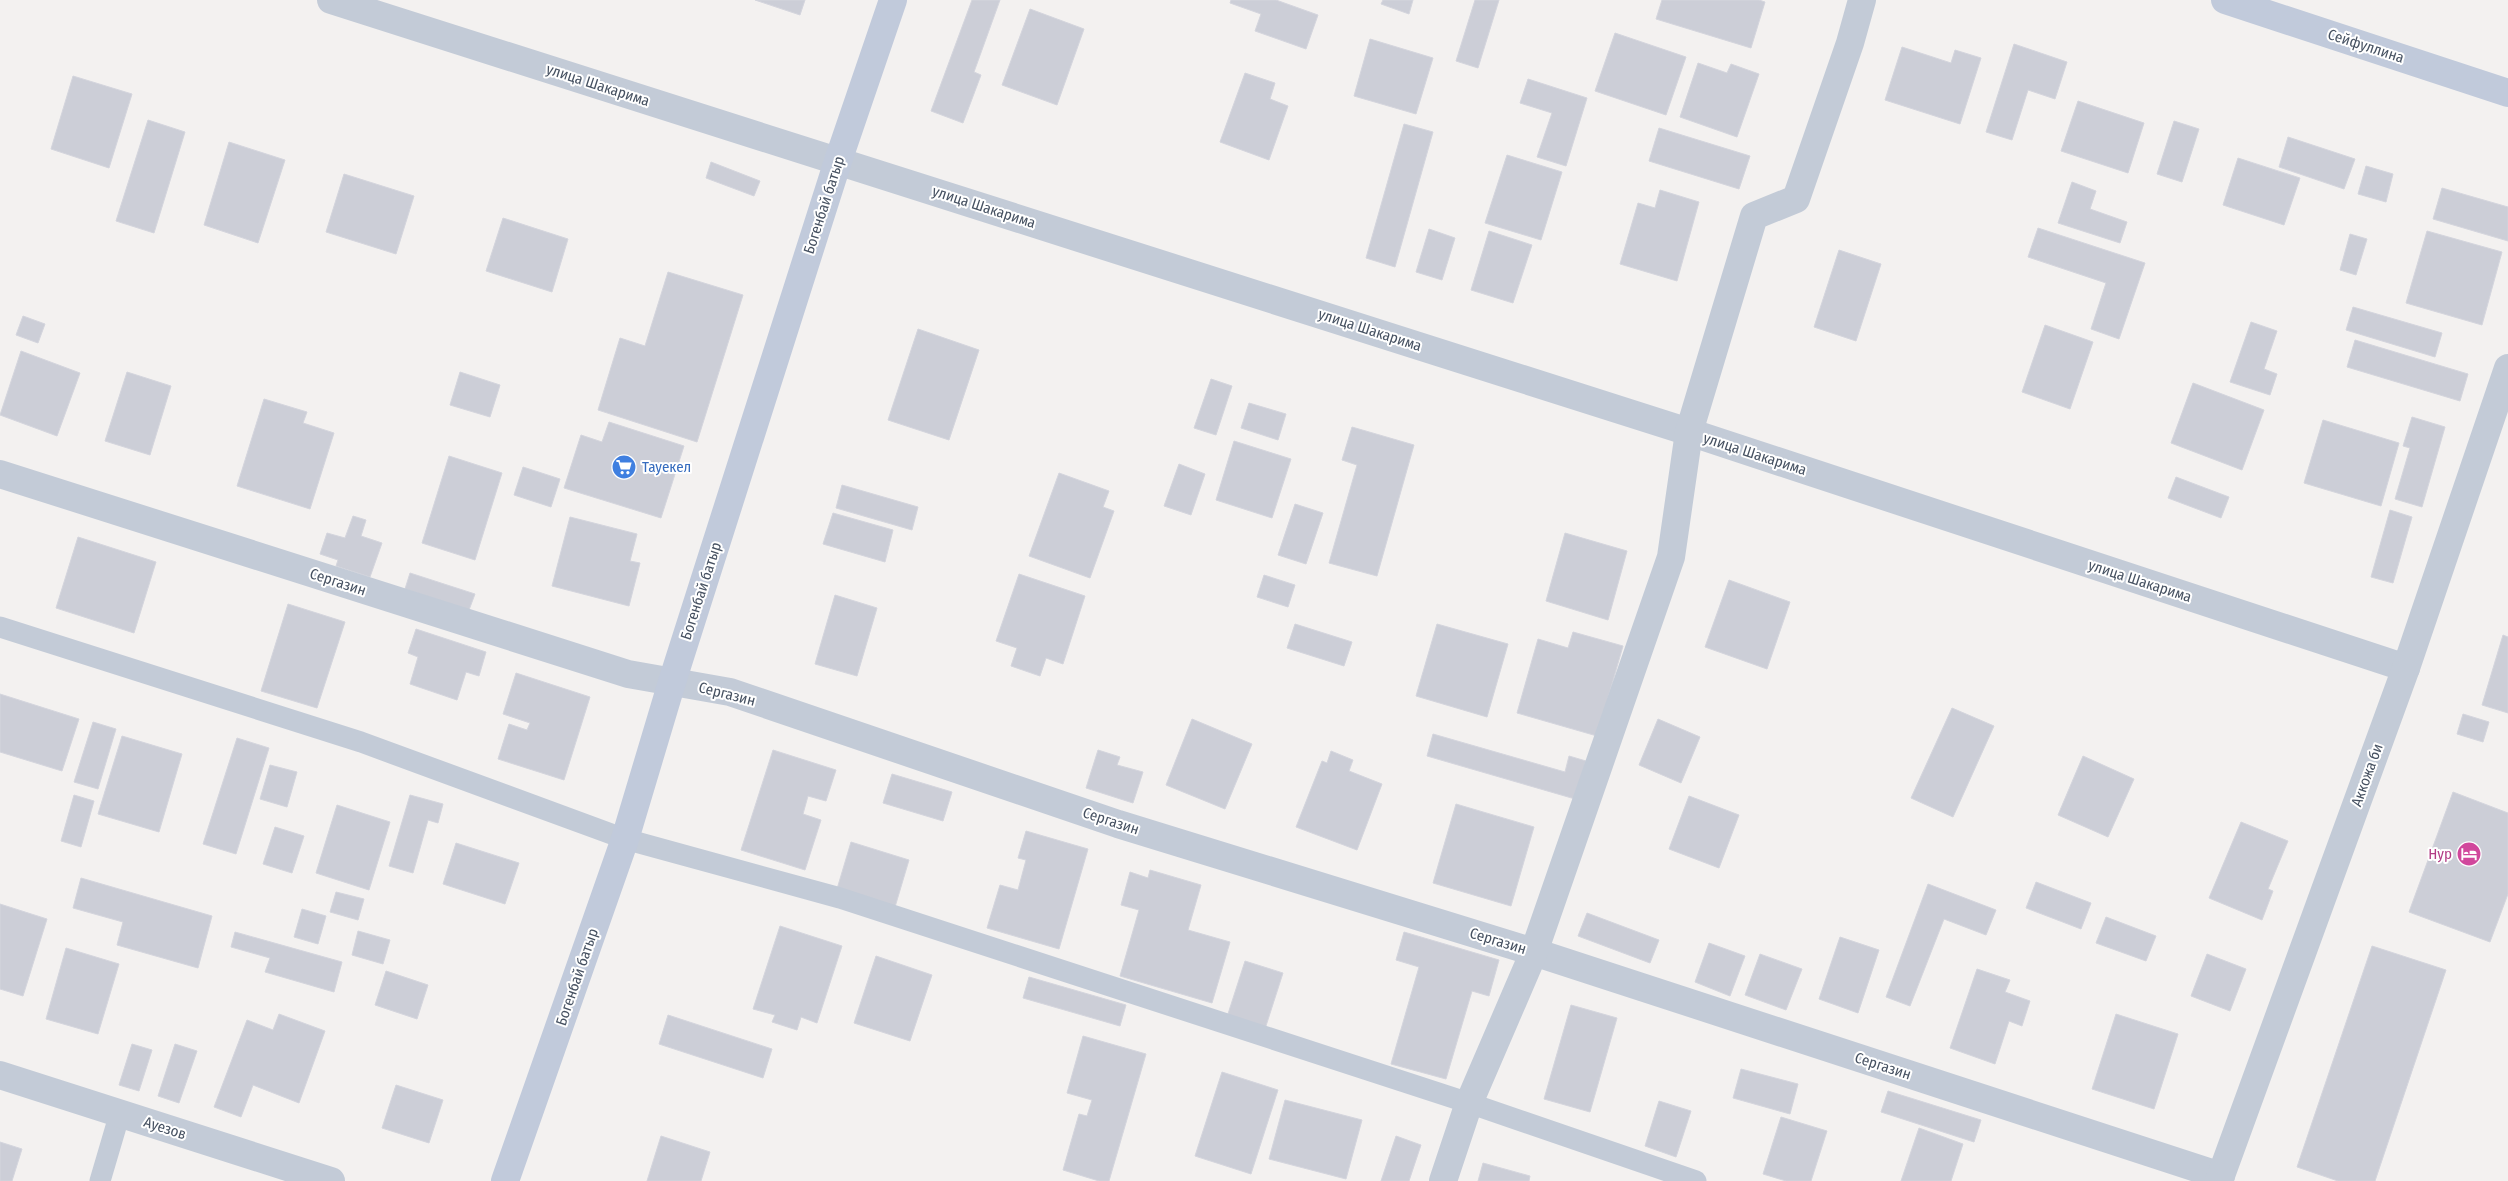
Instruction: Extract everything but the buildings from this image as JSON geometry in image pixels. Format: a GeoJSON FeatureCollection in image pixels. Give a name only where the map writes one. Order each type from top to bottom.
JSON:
{"type":"FeatureCollection","features":[{"type":"Feature","properties":{"kind":"street","name":"улица Шакарима"},"geometry":{"type":"LineString","coordinates":[[331,0],[1689,432],[2406,668]]}},
{"type":"Feature","properties":{"kind":"street","name":"Богенбай батыр"},"geometry":{"type":"LineString","coordinates":[[505,1181],[625,839],[672,682],[838,160],[893,0]]}},
{"type":"Feature","properties":{"kind":"street"},"geometry":{"type":"LineString","coordinates":[[1443,1181],[1469,1103],[1534,952],[1671,557],[1689,432],[1754,216],[1796,199],[1850,43],[1862,0]]}},
{"type":"Feature","properties":{"kind":"street","name":"Сейфуллина"},"geometry":{"type":"LineString","coordinates":[[2225,0],[2508,92]]}},
{"type":"Feature","properties":{"kind":"street","name":"Аккожа би"},"geometry":{"type":"LineString","coordinates":[[2220,1178],[2406,668],[2508,368]]}},
{"type":"Feature","properties":{"kind":"street","name":"Сергазин"},"geometry":{"type":"LineString","coordinates":[[0,474],[628,674],[730,692],[1118,824],[1534,952],[2220,1178]]}},
{"type":"Feature","properties":{"kind":"street","name":"Ауезов"},"geometry":{"type":"LineString","coordinates":[[0,1075],[331,1181]]}},
{"type":"Feature","properties":{"kind":"lane"},"geometry":{"type":"LineString","coordinates":[[0,627],[361,742],[625,839],[840,898],[1469,1103],[1696,1181]]}},
{"type":"Feature","properties":{"kind":"lane"},"geometry":{"type":"LineString","coordinates":[[100,1181],[120,1113]]}},
{"type":"Feature","properties":{"kind":"place","name":"Тауекел"},"geometry":{"type":"Point","coordinates":[624,467]}},
{"type":"Feature","properties":{"kind":"place","name":"Нур"},"geometry":{"type":"Point","coordinates":[2469,854]}}]}
